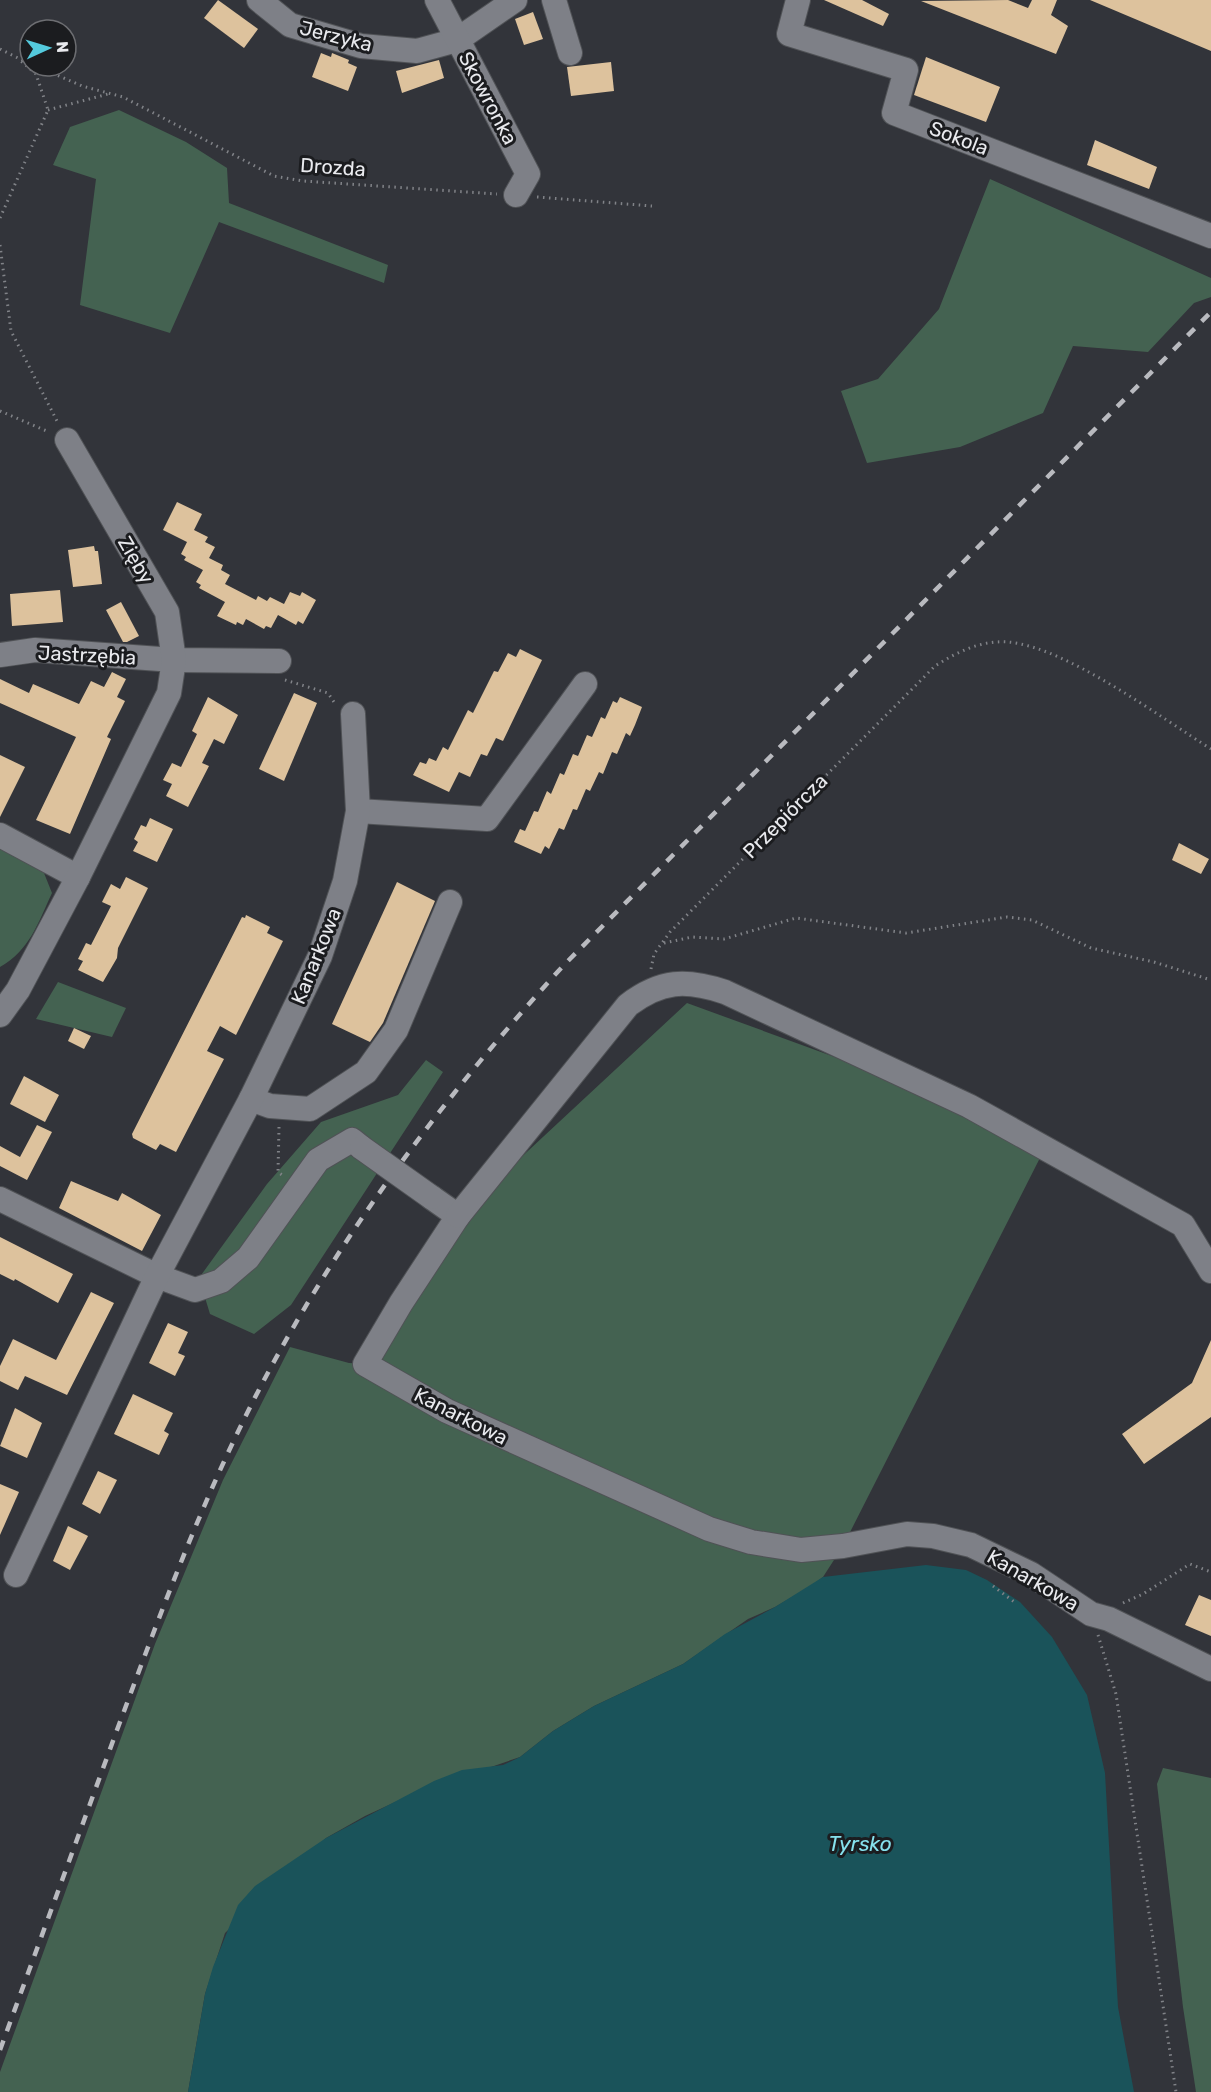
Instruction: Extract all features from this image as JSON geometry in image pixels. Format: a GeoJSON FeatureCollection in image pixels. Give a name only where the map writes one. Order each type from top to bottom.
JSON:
{"type":"FeatureCollection","features":[{"type":"Feature","properties":{"kind":"street","name":"Jerzyka"},"geometry":{"type":"LineString","coordinates":[[259,0],[290,25],[361,46],[417,51],[457,40],[515,0]]}},
{"type":"Feature","properties":{"kind":"street","name":"Skowronka"},"geometry":{"type":"LineString","coordinates":[[437,0],[528,174],[516,195]]}},
{"type":"Feature","properties":{"kind":"street"},"geometry":{"type":"LineString","coordinates":[[554,0],[570,53]]}},
{"type":"Feature","properties":{"kind":"street","name":"Sokola"},"geometry":{"type":"LineString","coordinates":[[798,0],[789,34],[906,70],[894,113],[1211,236]]}},
{"type":"Feature","properties":{"kind":"street","name":"Zięby"},"geometry":{"type":"LineString","coordinates":[[0,1015],[9,988],[78,877],[169,693],[174,660],[167,612],[67,440]]}},
{"type":"Feature","properties":{"kind":"street","name":"Jastrzębia"},"geometry":{"type":"LineString","coordinates":[[0,655],[35,650],[174,660],[274,661]]}},
{"type":"Feature","properties":{"kind":"street"},"geometry":{"type":"LineString","coordinates":[[358,811],[487,819],[585,684]]}},
{"type":"Feature","properties":{"kind":"street","name":"Kanarkowa"},"geometry":{"type":"LineString","coordinates":[[16,1575],[157,1276],[251,1099],[320,956],[345,881],[358,811],[353,717]]}},
{"type":"Feature","properties":{"kind":"street"},"geometry":{"type":"LineString","coordinates":[[0,835],[78,877]]}},
{"type":"Feature","properties":{"kind":"street"},"geometry":{"type":"LineString","coordinates":[[251,1099],[278,1107],[310,1109],[366,1072],[396,1030],[450,902]]}},
{"type":"Feature","properties":{"kind":"street"},"geometry":{"type":"LineString","coordinates":[[0,1198],[157,1276],[195,1290],[221,1281],[248,1258],[318,1160],[352,1140],[458,1216],[628,1005],[646,992],[664,985],[686,983],[704,985],[969,1106],[1183,1225],[1211,1271]]}},
{"type":"Feature","properties":{"kind":"street","name":"Kanarkowa"},"geometry":{"type":"LineString","coordinates":[[458,1216],[364,1365],[447,1411],[708,1529],[751,1542],[801,1550],[843,1546],[906,1534],[933,1536],[971,1545],[1031,1574],[1090,1614],[1109,1619],[1211,1669]]}},
{"type":"Feature","properties":{"kind":"path"},"geometry":{"type":"LineString","coordinates":[[0,50],[18,59]]}},
{"type":"Feature","properties":{"kind":"path"},"geometry":{"type":"LineString","coordinates":[[0,218],[48,110],[38,78]]}},
{"type":"Feature","properties":{"kind":"path","name":"Drozda"},"geometry":{"type":"LineString","coordinates":[[64,78],[82,86],[113,94],[274,176],[303,181],[652,206]]}},
{"type":"Feature","properties":{"kind":"path"},"geometry":{"type":"LineString","coordinates":[[48,110],[92,97],[113,94]]}},
{"type":"Feature","properties":{"kind":"path"},"geometry":{"type":"LineString","coordinates":[[0,245],[11,331],[67,440]]}},
{"type":"Feature","properties":{"kind":"path"},"geometry":{"type":"LineString","coordinates":[[0,411],[67,440]]}},
{"type":"Feature","properties":{"kind":"path","name":"Przepiórcza"},"geometry":{"type":"LineString","coordinates":[[646,992],[654,954],[662,943],[779,821],[935,666],[955,653],[981,644],[1007,642],[1030,646],[1051,654],[1111,685],[1211,749]]}},
{"type":"Feature","properties":{"kind":"path"},"geometry":{"type":"LineString","coordinates":[[274,661],[282,679],[328,693],[342,714],[353,717]]}},
{"type":"Feature","properties":{"kind":"path"},"geometry":{"type":"LineString","coordinates":[[662,943],[692,937],[724,939],[796,918],[906,933],[1007,917],[1032,920],[1091,948],[1154,962],[1211,980]]}},
{"type":"Feature","properties":{"kind":"path"},"geometry":{"type":"LineString","coordinates":[[278,1107],[278,1172],[299,1188]]}},
{"type":"Feature","properties":{"kind":"path"},"geometry":{"type":"LineString","coordinates":[[1130,1599],[1190,1564],[1211,1572]]}},
{"type":"Feature","properties":{"kind":"path"},"geometry":{"type":"LineString","coordinates":[[993,1586],[1017,1604]]}},
{"type":"Feature","properties":{"kind":"path","name":"Kanarkowa"},"geometry":{"type":"LineString","coordinates":[[1090,1614],[1116,1694],[1176,2092]]}},
{"type":"Feature","properties":{"kind":"green space"},"geometry":{"type":"Polygon","coordinates":[[[119,110],[186,142],[227,168],[229,203],[388,265],[384,283],[219,222],[170,333],[80,305],[96,179],[53,165],[70,127],[119,110]]]}},
{"type":"Feature","properties":{"kind":"green space"},"geometry":{"type":"Polygon","coordinates":[[[990,179],[1211,278],[1211,297],[1194,303],[1148,352],[1073,346],[1043,413],[960,447],[867,463],[841,391],[878,379],[939,309],[990,179]]]}},
{"type":"Feature","properties":{"kind":"green space"},"geometry":{"type":"Polygon","coordinates":[[[0,841],[40,863],[52,893],[26,944],[0,967],[0,841]]]}},
{"type":"Feature","properties":{"kind":"green space"},"geometry":{"type":"Polygon","coordinates":[[[58,982],[126,1008],[112,1037],[36,1019],[58,982]]]}},
{"type":"Feature","properties":{"kind":"green space"},"geometry":{"type":"Polygon","coordinates":[[[687,1003],[969,1106],[1045,1148],[843,1546],[823,1577],[811,1586],[775,1607],[748,1619],[683,1664],[594,1706],[553,1731],[520,1757],[415,1793],[365,1816],[326,1838],[225,1933],[205,1994],[188,2092],[0,2092],[0,2072],[155,1644],[223,1480],[290,1347],[349,1363],[365,1364],[458,1216],[687,1003]]]}},
{"type":"Feature","properties":{"kind":"green space"},"geometry":{"type":"Polygon","coordinates":[[[426,1060],[443,1072],[291,1305],[254,1334],[210,1314],[199,1278],[267,1184],[321,1122],[398,1095],[426,1060]]]}},
{"type":"Feature","properties":{"kind":"green space"},"geometry":{"type":"Polygon","coordinates":[[[1163,1768],[1211,1778],[1211,2092],[1196,2092],[1183,2007],[1157,1784],[1163,1768]]]}},
{"type":"Feature","properties":{"kind":"water","name":"Tyrsko"},"geometry":{"type":"Polygon","coordinates":[[[926,1565],[966,1570],[987,1580],[1020,1602],[1052,1637],[1087,1695],[1105,1773],[1118,2007],[1134,2092],[188,2092],[205,1994],[213,1967],[238,1905],[255,1886],[326,1838],[434,1781],[462,1770],[503,1765],[520,1757],[553,1731],[594,1706],[683,1664],[725,1634],[823,1577],[926,1565]]]}},
{"type":"Feature","properties":{"kind":"building"},"geometry":{"type":"Polygon","coordinates":[[[218,0],[258,29],[244,48],[204,18],[218,0]]]}},
{"type":"Feature","properties":{"kind":"building"},"geometry":{"type":"Polygon","coordinates":[[[824,0],[862,0],[889,14],[883,26],[824,0]]]}},
{"type":"Feature","properties":{"kind":"building"},"geometry":{"type":"Polygon","coordinates":[[[1008,0],[1028,8],[1032,0],[1057,0],[1051,15],[1068,26],[1056,54],[921,1],[1008,0]]]}},
{"type":"Feature","properties":{"kind":"building"},"geometry":{"type":"Polygon","coordinates":[[[1090,0],[1211,0],[1211,51],[1090,0]]]}},
{"type":"Feature","properties":{"kind":"building"},"geometry":{"type":"Polygon","coordinates":[[[533,12],[543,39],[524,45],[515,19],[533,12]]]}},
{"type":"Feature","properties":{"kind":"building"},"geometry":{"type":"Polygon","coordinates":[[[321,53],[331,57],[332,53],[349,60],[348,63],[357,67],[348,91],[312,77],[321,53]]]}},
{"type":"Feature","properties":{"kind":"building"},"geometry":{"type":"Polygon","coordinates":[[[926,57],[1000,87],[986,122],[914,95],[926,57]]]}},
{"type":"Feature","properties":{"kind":"building"},"geometry":{"type":"Polygon","coordinates":[[[439,60],[444,78],[402,93],[396,71],[439,60]]]}},
{"type":"Feature","properties":{"kind":"building"},"geometry":{"type":"Polygon","coordinates":[[[611,62],[614,91],[571,96],[567,67],[611,62]]]}},
{"type":"Feature","properties":{"kind":"building"},"geometry":{"type":"Polygon","coordinates":[[[1095,140],[1157,167],[1149,189],[1087,165],[1095,140]]]}},
{"type":"Feature","properties":{"kind":"building"},"geometry":{"type":"Polygon","coordinates":[[[177,502],[202,514],[194,530],[208,537],[205,542],[215,547],[209,558],[223,565],[221,570],[230,575],[225,584],[256,600],[258,596],[267,601],[270,597],[284,604],[290,592],[300,596],[302,592],[316,600],[303,624],[298,621],[296,625],[278,615],[271,628],[266,626],[264,629],[246,619],[243,625],[237,622],[236,625],[217,616],[225,602],[199,588],[201,585],[196,582],[203,570],[184,560],[186,557],[181,554],[187,542],[163,530],[177,502]]]}},
{"type":"Feature","properties":{"kind":"building"},"geometry":{"type":"Polygon","coordinates":[[[94,546],[95,551],[98,551],[102,584],[73,587],[68,550],[94,546]]]}},
{"type":"Feature","properties":{"kind":"building"},"geometry":{"type":"Polygon","coordinates":[[[60,590],[63,622],[12,626],[10,594],[60,590]]]}},
{"type":"Feature","properties":{"kind":"building"},"geometry":{"type":"Polygon","coordinates":[[[121,602],[139,636],[127,642],[123,642],[106,610],[121,602]]]}},
{"type":"Feature","properties":{"kind":"building"},"geometry":{"type":"Polygon","coordinates":[[[520,649],[542,660],[503,741],[496,738],[487,756],[481,754],[470,777],[459,772],[449,792],[413,775],[420,762],[426,764],[429,758],[436,761],[443,747],[448,750],[468,710],[473,713],[494,671],[498,672],[508,653],[516,657],[520,649]]]}},
{"type":"Feature","properties":{"kind":"building"},"geometry":{"type":"Polygon","coordinates":[[[112,672],[126,679],[117,697],[125,701],[107,737],[111,739],[70,834],[36,820],[76,737],[0,703],[0,679],[29,693],[33,684],[79,704],[91,681],[104,687],[112,672]]]}},
{"type":"Feature","properties":{"kind":"building"},"geometry":{"type":"Polygon","coordinates":[[[294,693],[317,703],[284,781],[259,769],[294,693]]]}},
{"type":"Feature","properties":{"kind":"building"},"geometry":{"type":"Polygon","coordinates":[[[208,697],[238,715],[224,744],[214,739],[202,763],[209,766],[188,807],[166,796],[172,784],[163,780],[172,763],[181,767],[197,734],[192,731],[208,697]]]}},
{"type":"Feature","properties":{"kind":"building"},"geometry":{"type":"Polygon","coordinates":[[[620,697],[642,707],[635,725],[630,736],[626,733],[617,754],[612,752],[603,774],[599,772],[590,791],[586,789],[577,810],[573,809],[564,830],[559,828],[549,849],[545,846],[541,854],[514,842],[520,829],[525,831],[534,811],[538,812],[547,791],[551,794],[560,773],[564,775],[573,754],[578,756],[587,735],[592,737],[601,717],[605,719],[613,701],[617,703],[620,697]]]}},
{"type":"Feature","properties":{"kind":"building"},"geometry":{"type":"Polygon","coordinates":[[[0,755],[25,767],[0,817],[0,755]]]}},
{"type":"Feature","properties":{"kind":"building"},"geometry":{"type":"Polygon","coordinates":[[[150,818],[173,829],[157,862],[133,851],[138,842],[134,839],[141,825],[146,827],[150,818]]]}},
{"type":"Feature","properties":{"kind":"building"},"geometry":{"type":"Polygon","coordinates":[[[1179,843],[1209,859],[1201,874],[1172,860],[1179,843]]]}},
{"type":"Feature","properties":{"kind":"building"},"geometry":{"type":"Polygon","coordinates":[[[126,877],[148,888],[118,948],[117,958],[103,982],[78,970],[83,961],[78,959],[86,943],[91,945],[111,906],[102,902],[111,884],[120,889],[126,877]]]}},
{"type":"Feature","properties":{"kind":"building"},"geometry":{"type":"Polygon","coordinates":[[[397,882],[435,901],[383,1023],[370,1042],[332,1024],[397,882]]]}},
{"type":"Feature","properties":{"kind":"building"},"geometry":{"type":"Polygon","coordinates":[[[246,915],[270,927],[267,933],[283,941],[236,1035],[220,1026],[207,1051],[224,1059],[176,1152],[160,1144],[156,1150],[133,1138],[132,1134],[242,917],[245,918],[246,915]]]}},
{"type":"Feature","properties":{"kind":"building"},"geometry":{"type":"Polygon","coordinates":[[[74,1028],[91,1036],[84,1049],[68,1041],[74,1028]]]}},
{"type":"Feature","properties":{"kind":"building"},"geometry":{"type":"Polygon","coordinates":[[[24,1076],[59,1095],[45,1122],[10,1104],[24,1076]]]}},
{"type":"Feature","properties":{"kind":"building"},"geometry":{"type":"Polygon","coordinates":[[[37,1125],[52,1132],[27,1180],[0,1166],[0,1146],[20,1157],[37,1125]]]}},
{"type":"Feature","properties":{"kind":"building"},"geometry":{"type":"Polygon","coordinates":[[[71,1181],[118,1201],[122,1193],[161,1215],[142,1251],[59,1208],[71,1181]]]}},
{"type":"Feature","properties":{"kind":"building"},"geometry":{"type":"Polygon","coordinates":[[[0,1237],[73,1274],[58,1303],[15,1279],[14,1281],[0,1274],[0,1237]]]}},
{"type":"Feature","properties":{"kind":"building"},"geometry":{"type":"Polygon","coordinates":[[[91,1292],[114,1303],[67,1395],[25,1376],[18,1390],[0,1381],[0,1366],[13,1339],[56,1360],[91,1292]]]}},
{"type":"Feature","properties":{"kind":"building"},"geometry":{"type":"Polygon","coordinates":[[[168,1323],[188,1332],[178,1353],[185,1356],[175,1376],[149,1363],[168,1323]]]}},
{"type":"Feature","properties":{"kind":"building"},"geometry":{"type":"Polygon","coordinates":[[[1211,1340],[1211,1417],[1144,1464],[1122,1434],[1192,1383],[1211,1340]]]}},
{"type":"Feature","properties":{"kind":"building"},"geometry":{"type":"Polygon","coordinates":[[[133,1394],[173,1413],[164,1431],[169,1434],[159,1455],[114,1434],[133,1394]]]}},
{"type":"Feature","properties":{"kind":"building"},"geometry":{"type":"Polygon","coordinates":[[[15,1408],[42,1423],[27,1458],[0,1446],[15,1408]]]}},
{"type":"Feature","properties":{"kind":"building"},"geometry":{"type":"Polygon","coordinates":[[[98,1471],[117,1480],[100,1514],[82,1504],[98,1471]]]}},
{"type":"Feature","properties":{"kind":"building"},"geometry":{"type":"Polygon","coordinates":[[[0,1484],[19,1492],[0,1535],[0,1484]]]}},
{"type":"Feature","properties":{"kind":"building"},"geometry":{"type":"Polygon","coordinates":[[[68,1526],[88,1536],[70,1570],[53,1561],[68,1526]]]}},
{"type":"Feature","properties":{"kind":"building"},"geometry":{"type":"Polygon","coordinates":[[[1199,1595],[1211,1600],[1211,1636],[1185,1625],[1199,1595]]]}},
{"type":"Feature","properties":{"kind":"railway"},"geometry":{"type":"LineString","coordinates":[[0,2050],[133,1686],[202,1510],[242,1424],[294,1325],[363,1217],[438,1113],[563,966],[1211,312]]}}]}
